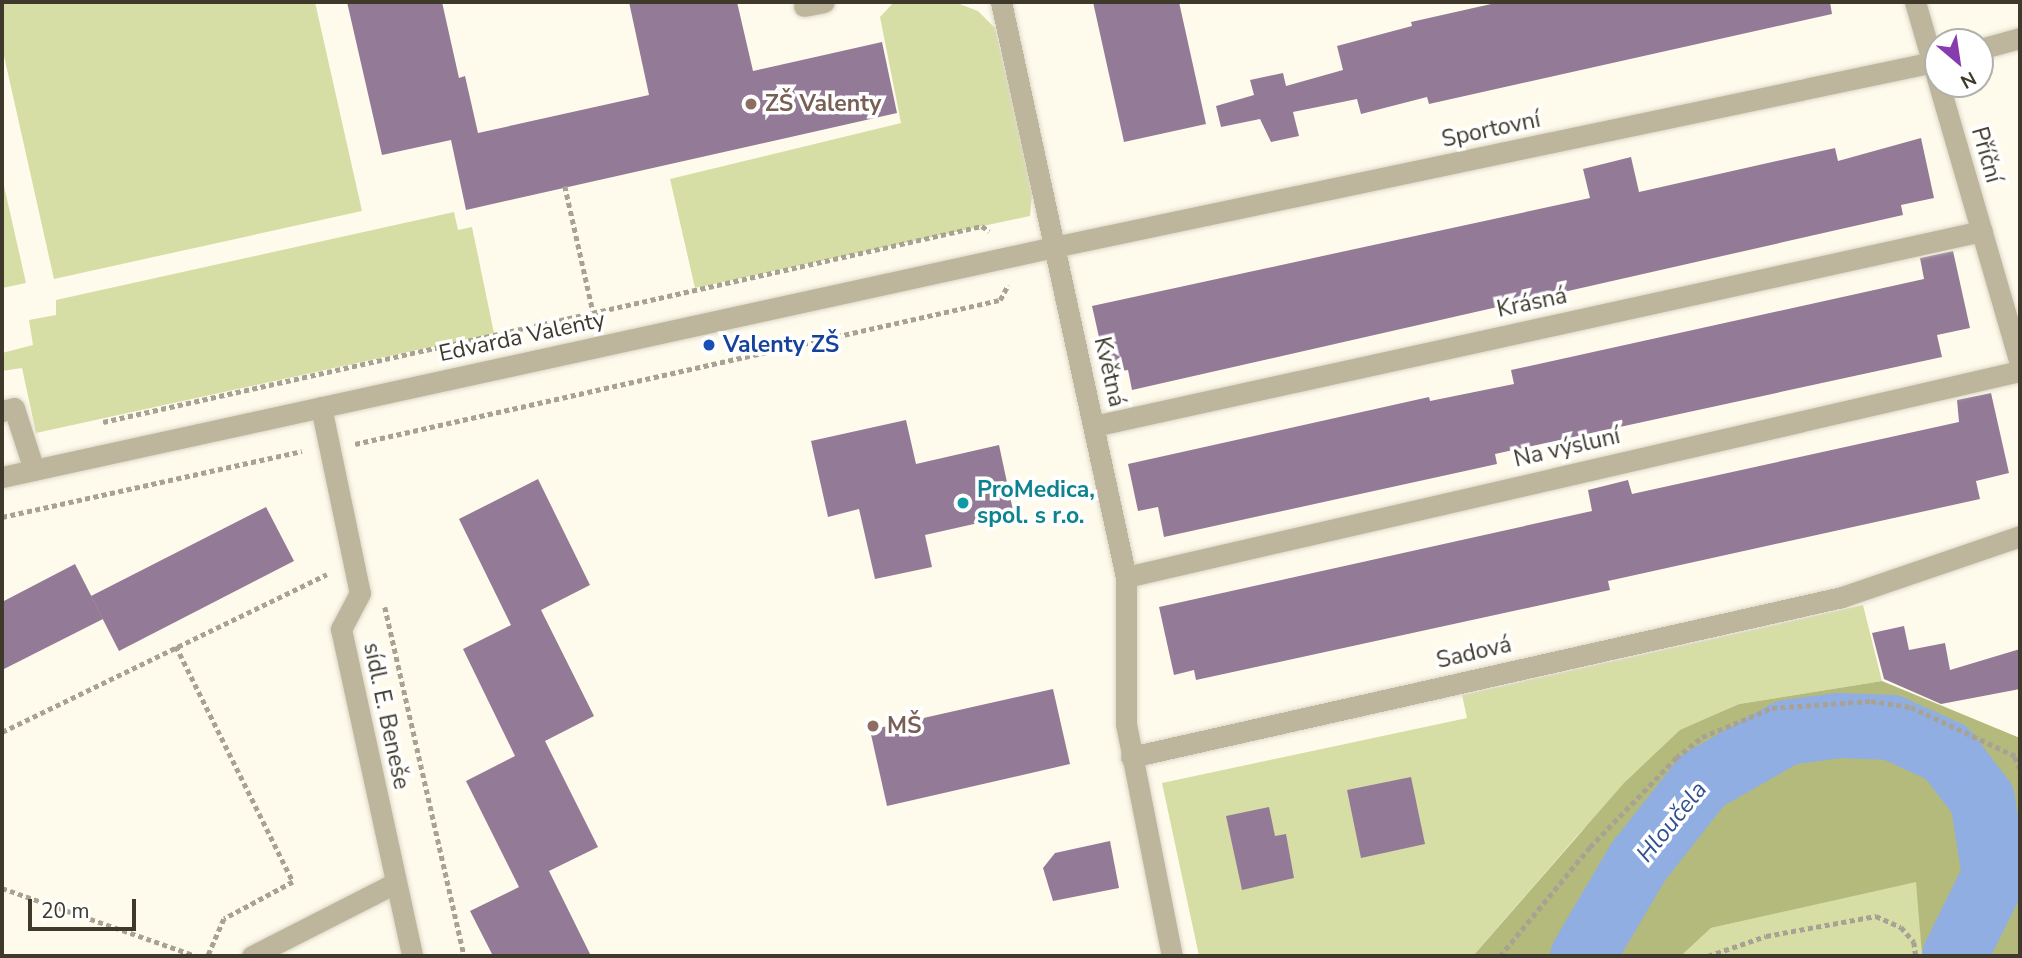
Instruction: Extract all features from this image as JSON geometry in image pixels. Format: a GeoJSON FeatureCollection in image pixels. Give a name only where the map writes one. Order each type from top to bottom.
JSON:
{"type":"FeatureCollection","features":[{"type":"Feature","properties":{"kind":"street","name":"Květná"},"geometry":{"type":"LineString","coordinates":[[1001,2],[1126,577],[1126,723],[1131,757]]}},
{"type":"Feature","properties":{"kind":"street","name":"Příční"},"geometry":{"type":"LineString","coordinates":[[1915,2],[1924,29]]}},
{"type":"Feature","properties":{"kind":"street"},"geometry":{"type":"LineString","coordinates":[[1994,45],[2020,38]]}},
{"type":"Feature","properties":{"kind":"street","name":"Sportovní"},"geometry":{"type":"LineString","coordinates":[[1054,247],[1924,64]]}},
{"type":"Feature","properties":{"kind":"street","name":"Příční"},"geometry":{"type":"LineString","coordinates":[[1945,98],[2020,363]]}},
{"type":"Feature","properties":{"kind":"street","name":"Krásná"},"geometry":{"type":"LineString","coordinates":[[1094,426],[1982,231]]}},
{"type":"Feature","properties":{"kind":"street","name":"Edvarda Valenty"},"geometry":{"type":"LineString","coordinates":[[2,477],[1054,247]]}},
{"type":"Feature","properties":{"kind":"street","name":"Na výsluní"},"geometry":{"type":"LineString","coordinates":[[1126,577],[2020,371]]}},
{"type":"Feature","properties":{"kind":"street","name":"sídl. E. Beneše"},"geometry":{"type":"LineString","coordinates":[[321,407],[339,445],[353,561],[360,593],[341,629],[412,956]]}},
{"type":"Feature","properties":{"kind":"street"},"geometry":{"type":"LineString","coordinates":[[2,411],[14,408],[34,470]]}},
{"type":"Feature","properties":{"kind":"street","name":"Sadová"},"geometry":{"type":"LineString","coordinates":[[1131,757],[1842,597],[2020,536]]}},
{"type":"Feature","properties":{"kind":"street"},"geometry":{"type":"LineString","coordinates":[[1131,757],[1172,956]]}},
{"type":"Feature","properties":{"kind":"street"},"geometry":{"type":"LineString","coordinates":[[252,956],[395,883]]}},
{"type":"Feature","properties":{"kind":"path"},"geometry":{"type":"LineString","coordinates":[[565,186],[593,311]]}},
{"type":"Feature","properties":{"kind":"path"},"geometry":{"type":"LineString","coordinates":[[2,517],[1000,300],[1025,254],[982,226],[91,425]]}},
{"type":"Feature","properties":{"kind":"path"},"geometry":{"type":"LineString","coordinates":[[2,733],[353,561]]}},
{"type":"Feature","properties":{"kind":"path"},"geometry":{"type":"LineString","coordinates":[[382,593],[464,956]]}},
{"type":"Feature","properties":{"kind":"path"},"geometry":{"type":"LineString","coordinates":[[176,646],[293,882],[224,919],[208,956]]}},
{"type":"Feature","properties":{"kind":"path"},"geometry":{"type":"LineString","coordinates":[[1500,956],[1590,847],[1676,758],[1702,737],[1772,708],[1871,701],[1912,707],[2017,757],[2020,769]]}},
{"type":"Feature","properties":{"kind":"path"},"geometry":{"type":"LineString","coordinates":[[2,888],[196,956]]}},
{"type":"Feature","properties":{"kind":"path"},"geometry":{"type":"LineString","coordinates":[[1708,956],[1777,933],[1876,916],[1901,927],[1914,942],[1916,956]]}},
{"type":"Feature","properties":{"kind":"green space"},"geometry":{"type":"Polygon","coordinates":[[[2,2],[315,2],[362,211],[54,279],[2,47],[2,2]]]}},
{"type":"Feature","properties":{"kind":"green space"},"geometry":{"type":"Polygon","coordinates":[[[894,2],[957,3],[978,11],[995,28],[1033,185],[1030,216],[695,288],[670,179],[901,123],[880,17],[894,2]]]}},
{"type":"Feature","properties":{"kind":"green space"},"geometry":{"type":"Polygon","coordinates":[[[2,177],[26,283],[2,288],[2,177]]]}},
{"type":"Feature","properties":{"kind":"green space"},"geometry":{"type":"Polygon","coordinates":[[[454,212],[458,230],[472,227],[494,333],[36,433],[22,368],[2,371],[2,353],[33,345],[29,320],[56,315],[56,300],[454,212]]]}},
{"type":"Feature","properties":{"kind":"green space"},"geometry":{"type":"Polygon","coordinates":[[[1863,605],[1882,681],[1739,704],[1680,731],[1577,836],[1473,956],[1199,956],[1162,783],[1467,718],[1462,695],[1863,605]]]}},
{"type":"Feature","properties":{"kind":"green space"},"geometry":{"type":"Polygon","coordinates":[[[1882,681],[2020,738],[2020,956],[1922,956],[1916,882],[1711,928],[1681,956],[1473,956],[1624,783],[1680,730],[1739,704],[1882,681]]]}},
{"type":"Feature","properties":{"kind":"green space"},"geometry":{"type":"Polygon","coordinates":[[[1917,881],[1922,956],[1681,956],[1711,928],[1917,881]]]}},
{"type":"Feature","properties":{"kind":"building","name":"ZŠ Valenty"},"geometry":{"type":"Polygon","coordinates":[[[347,2],[442,2],[459,78],[465,76],[478,133],[649,95],[629,2],[737,2],[753,71],[882,42],[897,113],[466,210],[451,140],[382,155],[347,2]]]}},
{"type":"Feature","properties":{"kind":"building"},"geometry":{"type":"Polygon","coordinates":[[[1093,2],[1179,2],[1206,124],[1124,142],[1093,2]]]}},
{"type":"Feature","properties":{"kind":"building"},"geometry":{"type":"Polygon","coordinates":[[[1500,2],[1830,2],[1832,14],[1429,104],[1427,97],[1361,114],[1357,99],[1293,112],[1299,136],[1271,142],[1260,119],[1221,127],[1216,106],[1254,95],[1250,80],[1283,73],[1286,86],[1343,70],[1337,46],[1412,26],[1411,22],[1500,2]]]}},
{"type":"Feature","properties":{"kind":"building"},"geometry":{"type":"Polygon","coordinates":[[[1921,138],[1934,198],[1901,205],[1903,215],[1132,390],[1128,370],[1107,373],[1092,306],[1590,198],[1583,169],[1631,157],[1639,192],[1835,148],[1838,161],[1921,138]]]}},
{"type":"Feature","properties":{"kind":"building"},"geometry":{"type":"Polygon","coordinates":[[[1953,251],[1970,328],[1937,335],[1942,357],[1495,454],[1497,464],[1164,537],[1158,507],[1138,511],[1128,464],[1429,397],[1430,401],[1514,384],[1511,370],[1924,279],[1920,258],[1953,251]]]}},
{"type":"Feature","properties":{"kind":"building"},"geometry":{"type":"Polygon","coordinates":[[[1991,393],[2009,473],[1976,481],[1980,499],[1608,581],[1610,590],[1196,680],[1194,670],[1174,675],[1159,607],[1592,511],[1588,490],[1628,480],[1632,494],[1959,422],[1957,400],[1991,393]]]}},
{"type":"Feature","properties":{"kind":"building","name":"ProMedica, spol. s r.o."},"geometry":{"type":"Polygon","coordinates":[[[906,420],[916,464],[999,445],[1014,515],[925,535],[932,567],[875,579],[859,509],[828,517],[811,441],[906,420]]]}},
{"type":"Feature","properties":{"kind":"building"},"geometry":{"type":"Polygon","coordinates":[[[538,479],[590,585],[541,610],[594,716],[545,741],[598,847],[549,871],[591,956],[493,956],[470,911],[519,887],[466,781],[515,756],[463,649],[511,625],[459,519],[538,479]]]}},
{"type":"Feature","properties":{"kind":"building"},"geometry":{"type":"Polygon","coordinates":[[[266,507],[294,561],[119,651],[91,596],[266,507]]]}},
{"type":"Feature","properties":{"kind":"building"},"geometry":{"type":"Polygon","coordinates":[[[75,564],[103,619],[2,670],[2,602],[75,564]]]}},
{"type":"Feature","properties":{"kind":"building"},"geometry":{"type":"Polygon","coordinates":[[[1904,626],[1909,650],[1945,643],[1950,670],[2020,649],[2020,689],[1941,704],[1884,679],[1872,633],[1904,626]]]}},
{"type":"Feature","properties":{"kind":"building"},"geometry":{"type":"Polygon","coordinates":[[[1053,689],[1070,764],[887,806],[870,730],[1053,689]]]}},
{"type":"Feature","properties":{"kind":"building"},"geometry":{"type":"Polygon","coordinates":[[[1411,777],[1425,844],[1361,858],[1347,790],[1411,777]]]}},
{"type":"Feature","properties":{"kind":"building"},"geometry":{"type":"Polygon","coordinates":[[[1269,807],[1275,836],[1286,834],[1294,878],[1242,890],[1226,816],[1269,807]]]}},
{"type":"Feature","properties":{"kind":"building"},"geometry":{"type":"Polygon","coordinates":[[[1110,841],[1119,888],[1053,901],[1043,868],[1055,853],[1110,841]]]}},
{"type":"Feature","properties":{"kind":"waterway","name":"Hloučela"},"geometry":{"type":"LineString","coordinates":[[1582,956],[1638,861],[1702,780],[1786,732],[1839,725],[1891,727],[1946,752],[1982,799],[1994,875],[1954,956]]}},
{"type":"Feature","properties":{"kind":"place","name":"ZŠ Valenty"},"geometry":{"type":"Point","coordinates":[751,104]}},
{"type":"Feature","properties":{"kind":"place","name":"Valenty ZŠ"},"geometry":{"type":"Point","coordinates":[709,345]}},
{"type":"Feature","properties":{"kind":"place","name":"ProMedica, spol. s r.o."},"geometry":{"type":"Point","coordinates":[963,503]}},
{"type":"Feature","properties":{"kind":"place","name":"MŠ"},"geometry":{"type":"Point","coordinates":[873,726]}}]}
